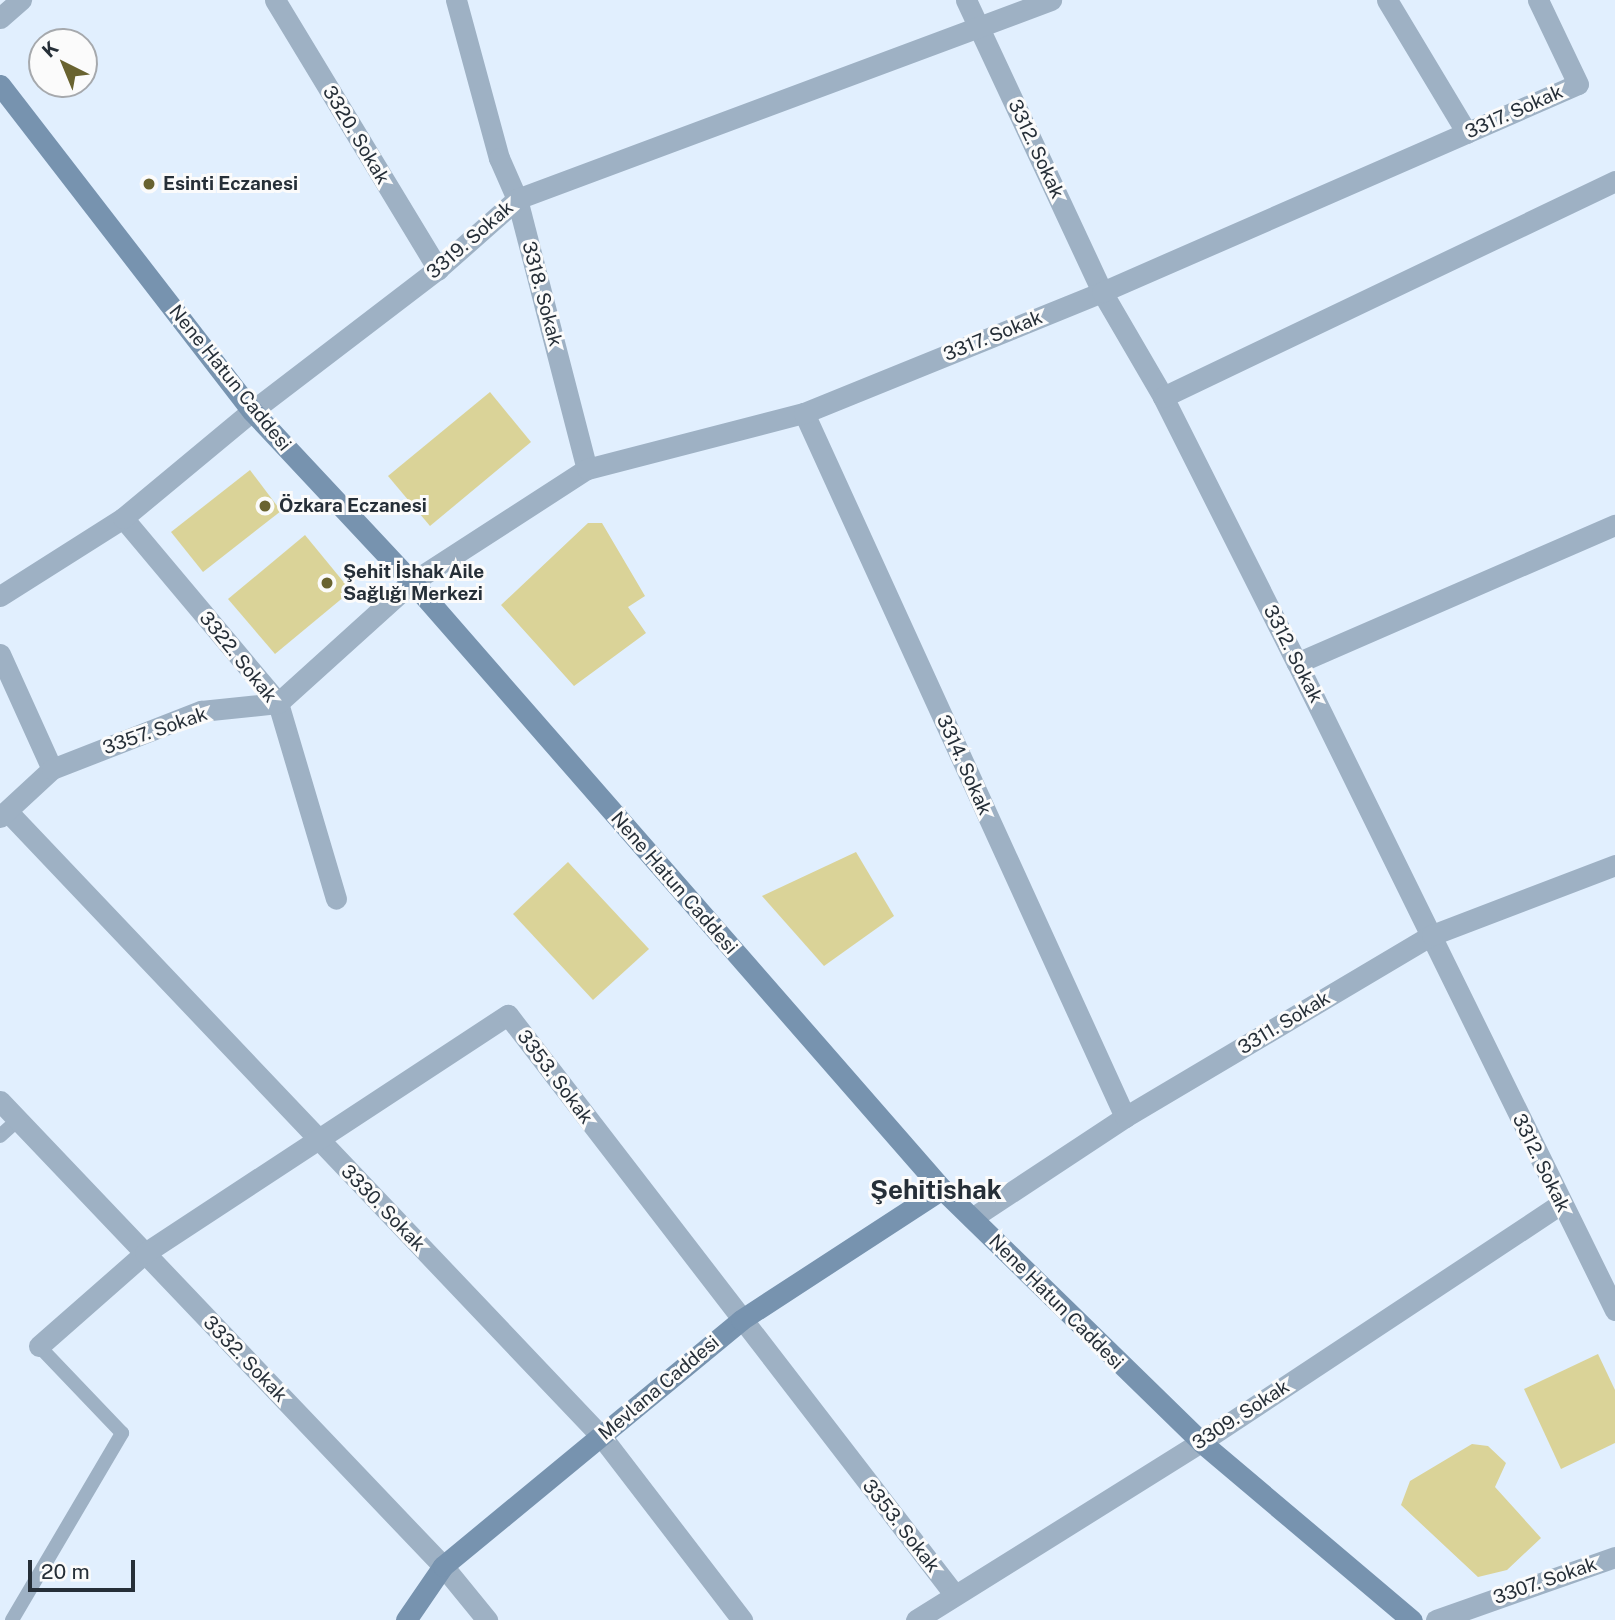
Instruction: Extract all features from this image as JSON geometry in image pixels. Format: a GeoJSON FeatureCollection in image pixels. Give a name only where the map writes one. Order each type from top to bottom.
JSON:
{"type":"FeatureCollection","features":[{"type":"Feature","properties":{"kind":"street"},"geometry":{"type":"LineString","coordinates":[[0,18],[21,0]]}},
{"type":"Feature","properties":{"kind":"street","name":"3320. Sokak"},"geometry":{"type":"LineString","coordinates":[[275,0],[438,269]]}},
{"type":"Feature","properties":{"kind":"street","name":"3318. Sokak"},"geometry":{"type":"LineString","coordinates":[[456,0],[499,158],[517,200],[587,469]]}},
{"type":"Feature","properties":{"kind":"street","name":"3312. Sokak"},"geometry":{"type":"LineString","coordinates":[[966,0],[1102,292],[1163,397],[1432,935],[1615,1310]]}},
{"type":"Feature","properties":{"kind":"street","name":"3319. Sokak"},"geometry":{"type":"LineString","coordinates":[[0,596],[123,518],[252,411],[438,269],[517,200],[978,25],[1051,0]]}},
{"type":"Feature","properties":{"kind":"street"},"geometry":{"type":"LineString","coordinates":[[1387,0],[1467,133]]}},
{"type":"Feature","properties":{"kind":"street","name":"3317. Sokak"},"geometry":{"type":"LineString","coordinates":[[412,582],[587,469],[804,413],[1102,292],[1578,84],[1538,0]]}},
{"type":"Feature","properties":{"kind":"street","name":"Nene Hatun Caddesi"},"geometry":{"type":"LineString","coordinates":[[0,85],[252,411],[412,582],[942,1189],[1201,1442],[1412,1620]]}},
{"type":"Feature","properties":{"kind":"street"},"geometry":{"type":"LineString","coordinates":[[1163,397],[1615,181]]}},
{"type":"Feature","properties":{"kind":"street","name":"3314. Sokak"},"geometry":{"type":"LineString","coordinates":[[804,413],[1125,1117]]}},
{"type":"Feature","properties":{"kind":"street","name":"3322. Sokak"},"geometry":{"type":"LineString","coordinates":[[123,518],[278,704],[336,899]]}},
{"type":"Feature","properties":{"kind":"street"},"geometry":{"type":"LineString","coordinates":[[1297,663],[1615,525]]}},
{"type":"Feature","properties":{"kind":"street"},"geometry":{"type":"LineString","coordinates":[[278,704],[412,582]]}},
{"type":"Feature","properties":{"kind":"street"},"geometry":{"type":"LineString","coordinates":[[0,654],[52,768]]}},
{"type":"Feature","properties":{"kind":"street","name":"3357. Sokak"},"geometry":{"type":"LineString","coordinates":[[3,814],[52,768],[201,711],[278,704]]}},
{"type":"Feature","properties":{"kind":"street","name":"3330. Sokak"},"geometry":{"type":"LineString","coordinates":[[3,814],[601,1436],[742,1620]]}},
{"type":"Feature","properties":{"kind":"street","name":"3311. Sokak"},"geometry":{"type":"LineString","coordinates":[[972,1218],[1125,1117],[1432,935],[1615,865]]}},
{"type":"Feature","properties":{"kind":"street","name":"3353. Sokak"},"geometry":{"type":"LineString","coordinates":[[39,1346],[145,1253],[508,1015],[954,1594]]}},
{"type":"Feature","properties":{"kind":"street","name":"3332. Sokak"},"geometry":{"type":"LineString","coordinates":[[0,1101],[443,1566],[487,1620]]}},
{"type":"Feature","properties":{"kind":"street","name":"Mevlana Caddesi"},"geometry":{"type":"LineString","coordinates":[[406,1620],[443,1566],[741,1320],[942,1189]]}},
{"type":"Feature","properties":{"kind":"street","name":"3309. Sokak"},"geometry":{"type":"LineString","coordinates":[[916,1620],[1201,1442],[1561,1204]]}},
{"type":"Feature","properties":{"kind":"street","name":"3307. Sokak"},"geometry":{"type":"LineString","coordinates":[[1436,1620],[1615,1557]]}},
{"type":"Feature","properties":{"kind":"lane"},"geometry":{"type":"LineString","coordinates":[[0,1136],[18,1120]]}},
{"type":"Feature","properties":{"kind":"lane"},"geometry":{"type":"LineString","coordinates":[[12,1620],[122,1433],[39,1346]]}},
{"type":"Feature","properties":{"kind":"building"},"geometry":{"type":"Polygon","coordinates":[[[490,392],[531,442],[430,526],[388,476],[490,392]]]}},
{"type":"Feature","properties":{"kind":"building"},"geometry":{"type":"Polygon","coordinates":[[[250,470],[281,511],[203,572],[171,532],[250,470]]]}},
{"type":"Feature","properties":{"kind":"building"},"geometry":{"type":"Polygon","coordinates":[[[588,523],[602,523],[645,596],[628,607],[646,633],[574,686],[501,605],[588,523]]]}},
{"type":"Feature","properties":{"kind":"building"},"geometry":{"type":"Polygon","coordinates":[[[305,535],[351,591],[275,654],[228,599],[305,535]]]}},
{"type":"Feature","properties":{"kind":"building"},"geometry":{"type":"Polygon","coordinates":[[[856,852],[894,916],[824,966],[762,896],[856,852]]]}},
{"type":"Feature","properties":{"kind":"building"},"geometry":{"type":"Polygon","coordinates":[[[568,862],[649,949],[593,1000],[513,914],[568,862]]]}},
{"type":"Feature","properties":{"kind":"building"},"geometry":{"type":"Polygon","coordinates":[[[1598,1354],[1615,1390],[1615,1443],[1561,1469],[1524,1389],[1598,1354]]]}},
{"type":"Feature","properties":{"kind":"building"},"geometry":{"type":"Polygon","coordinates":[[[1472,1444],[1488,1446],[1506,1463],[1495,1487],[1541,1538],[1507,1570],[1478,1577],[1401,1505],[1410,1481],[1472,1444]]]}},
{"type":"Feature","properties":{"kind":"place","name":"Esinti Eczanesi"},"geometry":{"type":"Point","coordinates":[149,184]}},
{"type":"Feature","properties":{"kind":"place","name":"Özkara Eczanesi"},"geometry":{"type":"Point","coordinates":[265,506]}},
{"type":"Feature","properties":{"kind":"place","name":"Şehit İshak Aile Sağlığı Merkezi"},"geometry":{"type":"Point","coordinates":[327,583]}},
{"type":"Feature","properties":{"kind":"district","name":"Şehitishak"},"geometry":{"type":"Point","coordinates":[936,1190]}}]}
